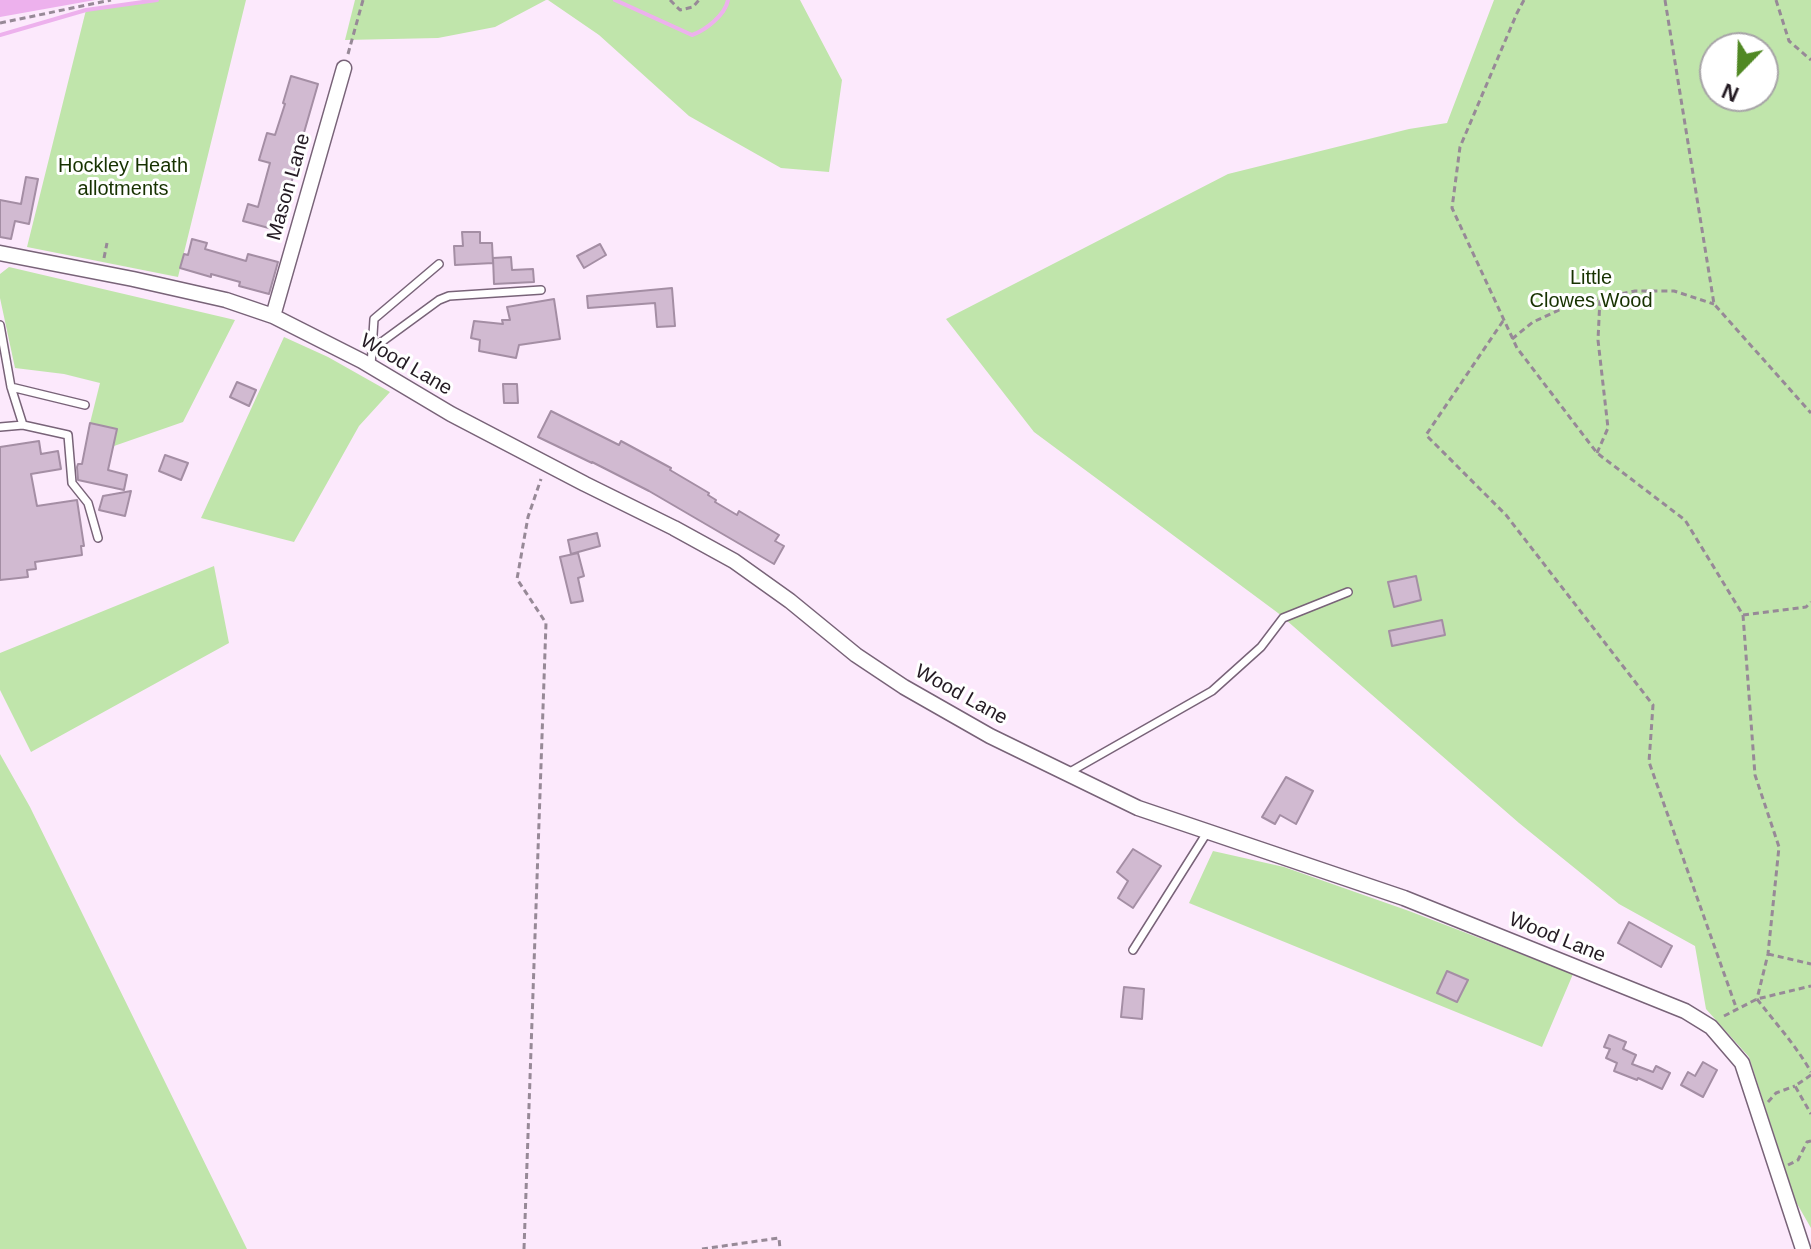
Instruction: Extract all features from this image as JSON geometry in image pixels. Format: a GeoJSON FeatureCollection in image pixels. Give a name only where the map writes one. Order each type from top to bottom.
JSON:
{"type":"FeatureCollection","features":[{"type":"Feature","properties":{"kind":"street","name":"Mason Lane"},"geometry":{"type":"LineString","coordinates":[[273,316],[344,68]]}},
{"type":"Feature","properties":{"kind":"street","name":"Wood Lane"},"geometry":{"type":"LineString","coordinates":[[0,253],[226,300],[273,316],[371,366],[451,414],[734,561],[790,601],[856,655],[904,687],[990,736],[1138,808],[1404,898],[1685,1011],[1711,1027],[1742,1063],[1803,1249]]}},
{"type":"Feature","properties":{"kind":"lane"},"geometry":{"type":"LineString","coordinates":[[371,366],[374,319],[439,264]]}},
{"type":"Feature","properties":{"kind":"lane"},"geometry":{"type":"LineString","coordinates":[[372,349],[449,296],[541,290]]}},
{"type":"Feature","properties":{"kind":"lane"},"geometry":{"type":"LineString","coordinates":[[0,325],[11,387],[23,425]]}},
{"type":"Feature","properties":{"kind":"lane"},"geometry":{"type":"LineString","coordinates":[[11,387],[85,405]]}},
{"type":"Feature","properties":{"kind":"lane"},"geometry":{"type":"LineString","coordinates":[[0,427],[23,425],[68,435],[72,483],[88,503],[98,538]]}},
{"type":"Feature","properties":{"kind":"lane"},"geometry":{"type":"LineString","coordinates":[[1067,773],[1212,691],[1261,647],[1283,618],[1348,592]]}},
{"type":"Feature","properties":{"kind":"lane"},"geometry":{"type":"LineString","coordinates":[[1133,950],[1208,831]]}},
{"type":"Feature","properties":{"kind":"path"},"geometry":{"type":"LineString","coordinates":[[0,23],[111,0]]}},
{"type":"Feature","properties":{"kind":"path"},"geometry":{"type":"LineString","coordinates":[[344,68],[363,0]]}},
{"type":"Feature","properties":{"kind":"path"},"geometry":{"type":"LineString","coordinates":[[670,0],[680,10],[693,7],[699,0]]}},
{"type":"Feature","properties":{"kind":"path"},"geometry":{"type":"LineString","coordinates":[[1524,0],[1460,147],[1452,208],[1512,339],[1597,453],[1685,520],[1743,615],[1755,775],[1779,847],[1768,954],[1757,999]]}},
{"type":"Feature","properties":{"kind":"path"},"geometry":{"type":"LineString","coordinates":[[1665,0],[1714,304]]}},
{"type":"Feature","properties":{"kind":"path"},"geometry":{"type":"LineString","coordinates":[[1776,0],[1789,41],[1811,60]]}},
{"type":"Feature","properties":{"kind":"path"},"geometry":{"type":"LineString","coordinates":[[1512,339],[1533,322],[1568,306],[1635,291],[1674,291],[1714,304],[1811,413]]}},
{"type":"Feature","properties":{"kind":"path"},"geometry":{"type":"LineString","coordinates":[[1597,453],[1608,428],[1598,340],[1600,298]]}},
{"type":"Feature","properties":{"kind":"path"},"geometry":{"type":"LineString","coordinates":[[1503,321],[1426,435],[1506,515],[1653,705],[1649,762],[1737,1010]]}},
{"type":"Feature","properties":{"kind":"path"},"geometry":{"type":"LineString","coordinates":[[524,1249],[546,623],[517,579],[528,517],[546,464]]}},
{"type":"Feature","properties":{"kind":"path"},"geometry":{"type":"LineString","coordinates":[[1743,615],[1806,607],[1811,602]]}},
{"type":"Feature","properties":{"kind":"path"},"geometry":{"type":"LineString","coordinates":[[1768,954],[1811,964]]}},
{"type":"Feature","properties":{"kind":"path"},"geometry":{"type":"LineString","coordinates":[[1724,1016],[1757,999],[1810,986]]}},
{"type":"Feature","properties":{"kind":"path"},"geometry":{"type":"LineString","coordinates":[[1757,999],[1798,1049],[1811,1074],[1795,1086],[1776,1093],[1759,1114]]}},
{"type":"Feature","properties":{"kind":"path"},"geometry":{"type":"LineString","coordinates":[[1795,1086],[1811,1114]]}},
{"type":"Feature","properties":{"kind":"path"},"geometry":{"type":"LineString","coordinates":[[1777,1170],[1798,1160],[1807,1142],[1811,1141]]}},
{"type":"Feature","properties":{"kind":"path"},"geometry":{"type":"LineString","coordinates":[[702,1249],[779,1238],[780,1249]]}},
{"type":"Feature","properties":{"kind":"green space","name":"Hockley Heath allotments"},"geometry":{"type":"Polygon","coordinates":[[[157,0],[246,0],[178,277],[27,247],[86,10],[157,0]]]}},
{"type":"Feature","properties":{"kind":"green space"},"geometry":{"type":"Polygon","coordinates":[[[355,0],[546,0],[495,27],[438,38],[345,40],[355,0]]]}},
{"type":"Feature","properties":{"kind":"green space"},"geometry":{"type":"Polygon","coordinates":[[[548,0],[800,0],[842,80],[829,172],[781,168],[689,116],[599,35],[548,0]]]}},
{"type":"Feature","properties":{"kind":"green space","name":"Little Clowes Wood"},"geometry":{"type":"Polygon","coordinates":[[[1494,0],[1811,0],[1811,1228],[1796,1202],[1749,1057],[1706,1009],[1695,946],[1619,904],[1519,823],[1278,613],[1034,432],[946,319],[1228,174],[1409,129],[1447,123],[1494,0]]]}},
{"type":"Feature","properties":{"kind":"green space"},"geometry":{"type":"Polygon","coordinates":[[[9,267],[235,320],[183,422],[114,446],[116,429],[90,423],[100,383],[64,374],[15,368],[0,298],[0,274],[9,267]]]}},
{"type":"Feature","properties":{"kind":"green space"},"geometry":{"type":"Polygon","coordinates":[[[284,337],[328,357],[390,392],[359,426],[294,542],[201,518],[284,337]]]}},
{"type":"Feature","properties":{"kind":"green space"},"geometry":{"type":"Polygon","coordinates":[[[214,566],[229,643],[31,752],[0,690],[0,653],[214,566]]]}},
{"type":"Feature","properties":{"kind":"green space"},"geometry":{"type":"Polygon","coordinates":[[[0,754],[30,807],[247,1249],[0,1249],[0,754]]]}},
{"type":"Feature","properties":{"kind":"green space"},"geometry":{"type":"Polygon","coordinates":[[[1213,851],[1284,867],[1573,974],[1542,1047],[1189,903],[1213,851]]]}},
{"type":"Feature","properties":{"kind":"shaded area"},"geometry":{"type":"Polygon","coordinates":[[[0,0],[95,0],[0,17],[0,0]]]}},
{"type":"Feature","properties":{"kind":"building"},"geometry":{"type":"Polygon","coordinates":[[[291,76],[318,84],[287,201],[276,230],[243,221],[248,204],[258,207],[270,163],[259,160],[267,133],[275,135],[291,76]]]}},
{"type":"Feature","properties":{"kind":"building"},"geometry":{"type":"Polygon","coordinates":[[[26,177],[38,179],[29,224],[15,221],[11,239],[0,237],[0,200],[21,204],[26,177]]]}},
{"type":"Feature","properties":{"kind":"building"},"geometry":{"type":"Polygon","coordinates":[[[462,232],[480,232],[480,243],[492,243],[493,263],[455,265],[454,246],[463,246],[462,232]]]}},
{"type":"Feature","properties":{"kind":"building"},"geometry":{"type":"Polygon","coordinates":[[[192,239],[207,243],[205,249],[246,261],[248,254],[278,262],[269,294],[239,286],[240,282],[180,268],[184,254],[188,255],[192,239]]]}},
{"type":"Feature","properties":{"kind":"building"},"geometry":{"type":"Polygon","coordinates":[[[600,244],[606,255],[584,268],[577,256],[600,244]]]}},
{"type":"Feature","properties":{"kind":"building"},"geometry":{"type":"Polygon","coordinates":[[[511,257],[512,270],[533,269],[534,282],[494,284],[493,258],[511,257]]]}},
{"type":"Feature","properties":{"kind":"building"},"geometry":{"type":"Polygon","coordinates":[[[672,288],[675,326],[657,327],[655,303],[588,308],[587,296],[672,288]]]}},
{"type":"Feature","properties":{"kind":"building"},"geometry":{"type":"Polygon","coordinates":[[[554,299],[560,339],[519,345],[516,358],[479,351],[480,340],[471,338],[474,321],[503,324],[502,320],[510,320],[507,307],[554,299]]]}},
{"type":"Feature","properties":{"kind":"building"},"geometry":{"type":"Polygon","coordinates":[[[237,382],[256,390],[249,406],[230,397],[237,382]]]}},
{"type":"Feature","properties":{"kind":"building"},"geometry":{"type":"Polygon","coordinates":[[[503,384],[517,384],[518,403],[504,403],[503,384]]]}},
{"type":"Feature","properties":{"kind":"building"},"geometry":{"type":"Polygon","coordinates":[[[551,411],[619,445],[621,441],[671,468],[709,493],[715,502],[737,515],[739,511],[779,535],[775,541],[784,546],[774,564],[649,491],[538,437],[551,411]]]}},
{"type":"Feature","properties":{"kind":"building"},"geometry":{"type":"Polygon","coordinates":[[[90,423],[117,429],[108,470],[127,475],[124,490],[78,480],[77,467],[82,464],[90,423]]]}},
{"type":"Feature","properties":{"kind":"building"},"geometry":{"type":"Polygon","coordinates":[[[39,441],[41,454],[58,451],[61,469],[31,474],[37,506],[77,500],[84,546],[81,546],[82,555],[35,562],[36,569],[27,570],[28,577],[0,580],[0,447],[39,441]]]}},
{"type":"Feature","properties":{"kind":"building"},"geometry":{"type":"Polygon","coordinates":[[[165,455],[188,463],[181,480],[159,471],[165,455]]]}},
{"type":"Feature","properties":{"kind":"building"},"geometry":{"type":"Polygon","coordinates":[[[131,491],[125,516],[99,510],[103,496],[131,491]]]}},
{"type":"Feature","properties":{"kind":"building"},"geometry":{"type":"Polygon","coordinates":[[[597,533],[600,546],[571,554],[568,540],[597,533]]]}},
{"type":"Feature","properties":{"kind":"building"},"geometry":{"type":"Polygon","coordinates":[[[578,553],[584,576],[578,578],[583,601],[571,603],[560,557],[578,553]]]}},
{"type":"Feature","properties":{"kind":"building"},"geometry":{"type":"Polygon","coordinates":[[[1416,576],[1421,600],[1394,607],[1388,582],[1416,576]]]}},
{"type":"Feature","properties":{"kind":"building"},"geometry":{"type":"Polygon","coordinates":[[[1442,620],[1445,635],[1392,646],[1389,631],[1442,620]]]}},
{"type":"Feature","properties":{"kind":"building"},"geometry":{"type":"Polygon","coordinates":[[[1286,777],[1313,791],[1296,824],[1280,815],[1275,824],[1262,817],[1286,777]]]}},
{"type":"Feature","properties":{"kind":"building"},"geometry":{"type":"Polygon","coordinates":[[[1133,849],[1161,866],[1133,908],[1118,898],[1128,881],[1117,872],[1133,849]]]}},
{"type":"Feature","properties":{"kind":"building"},"geometry":{"type":"Polygon","coordinates":[[[1629,922],[1672,946],[1661,967],[1618,943],[1629,922]]]}},
{"type":"Feature","properties":{"kind":"building"},"geometry":{"type":"Polygon","coordinates":[[[1447,971],[1468,980],[1457,1002],[1437,993],[1447,971]]]}},
{"type":"Feature","properties":{"kind":"building"},"geometry":{"type":"Polygon","coordinates":[[[1124,987],[1144,989],[1142,1019],[1121,1017],[1124,987]]]}},
{"type":"Feature","properties":{"kind":"building"},"geometry":{"type":"Polygon","coordinates":[[[1609,1035],[1626,1042],[1623,1049],[1636,1055],[1632,1064],[1653,1072],[1656,1066],[1670,1073],[1662,1089],[1614,1071],[1617,1063],[1606,1058],[1610,1049],[1604,1047],[1609,1035]]]}},
{"type":"Feature","properties":{"kind":"building"},"geometry":{"type":"Polygon","coordinates":[[[1703,1062],[1717,1070],[1703,1097],[1681,1085],[1688,1072],[1695,1076],[1703,1062]]]}},
{"type":"Feature","properties":{"kind":"waterway"},"geometry":{"type":"LineString","coordinates":[[0,35],[86,10],[157,0]]}},
{"type":"Feature","properties":{"kind":"waterway"},"geometry":{"type":"LineString","coordinates":[[615,0],[692,35],[714,21],[728,0]]}}]}
